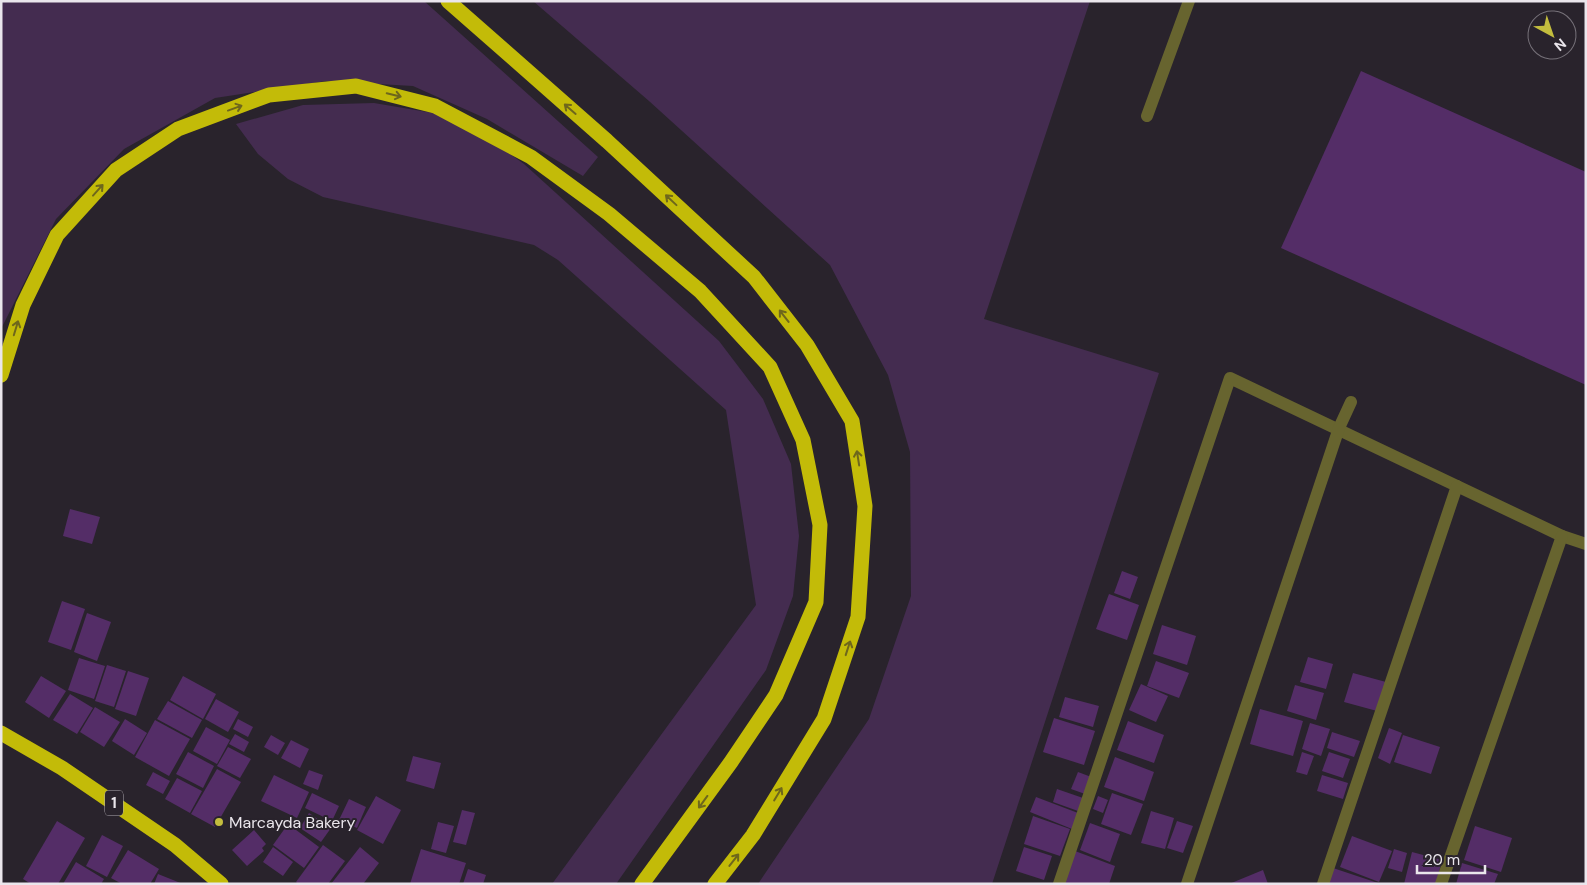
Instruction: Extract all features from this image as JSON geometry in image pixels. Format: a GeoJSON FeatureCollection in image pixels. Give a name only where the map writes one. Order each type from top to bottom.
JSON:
{"type":"FeatureCollection","features":[{"type":"Feature","properties":{"kind":"highway"},"geometry":{"type":"LineString","coordinates":[[448,1],[607,141],[754,277],[807,345],[852,421],[865,506],[858,618],[824,719],[753,835],[715,884]]}},
{"type":"Feature","properties":{"kind":"highway"},"geometry":{"type":"LineString","coordinates":[[1,375],[23,305],[57,235],[116,170],[178,129],[269,95],[356,86],[435,106],[531,157],[609,214],[700,291],[770,367],[803,440],[820,526],[816,602],[776,695],[731,762],[642,884]]}},
{"type":"Feature","properties":{"kind":"highway","name":"1"},"geometry":{"type":"LineString","coordinates":[[1,733],[62,768],[175,845],[221,884]]}},
{"type":"Feature","properties":{"kind":"street"},"geometry":{"type":"LineString","coordinates":[[1147,116],[1189,1]]}},
{"type":"Feature","properties":{"kind":"street"},"geometry":{"type":"LineString","coordinates":[[1059,884],[1230,378],[1339,428],[1562,536],[1586,544]]}},
{"type":"Feature","properties":{"kind":"street"},"geometry":{"type":"LineString","coordinates":[[1187,884],[1339,428],[1351,402]]}},
{"type":"Feature","properties":{"kind":"street"},"geometry":{"type":"LineString","coordinates":[[1323,884],[1457,486]]}},
{"type":"Feature","properties":{"kind":"street"},"geometry":{"type":"LineString","coordinates":[[1441,884],[1562,536]]}},
{"type":"Feature","properties":{"kind":"shaded area"},"geometry":{"type":"Polygon","coordinates":[[[1,1],[424,1],[598,157],[583,176],[487,119],[413,86],[326,81],[215,98],[124,149],[56,219],[1,329],[1,1]]]}},
{"type":"Feature","properties":{"kind":"shaded area"},"geometry":{"type":"Polygon","coordinates":[[[533,1],[1090,1],[984,319],[1159,373],[992,884],[758,884],[869,719],[911,596],[910,452],[888,375],[830,265],[649,101],[533,1]]]}},
{"type":"Feature","properties":{"kind":"shaded area"},"geometry":{"type":"Polygon","coordinates":[[[374,103],[433,113],[485,136],[524,164],[719,341],[763,399],[791,464],[799,536],[793,596],[766,670],[616,884],[552,884],[756,605],[726,410],[558,260],[534,245],[323,197],[288,179],[258,154],[236,124],[303,105],[374,103]]]}},
{"type":"Feature","properties":{"kind":"building"},"geometry":{"type":"Polygon","coordinates":[[[1361,71],[1586,172],[1586,385],[1281,248],[1361,71]]]}},
{"type":"Feature","properties":{"kind":"building"},"geometry":{"type":"Polygon","coordinates":[[[70,509],[100,517],[92,544],[63,536],[70,509]]]}},
{"type":"Feature","properties":{"kind":"building"},"geometry":{"type":"Polygon","coordinates":[[[1122,571],[1138,577],[1130,599],[1114,593],[1122,571]]]}},
{"type":"Feature","properties":{"kind":"building"},"geometry":{"type":"Polygon","coordinates":[[[1109,594],[1139,605],[1127,640],[1096,629],[1109,594]]]}},
{"type":"Feature","properties":{"kind":"building"},"geometry":{"type":"Polygon","coordinates":[[[62,601],[85,609],[71,650],[48,642],[62,601]]]}},
{"type":"Feature","properties":{"kind":"building"},"geometry":{"type":"Polygon","coordinates":[[[87,613],[111,622],[97,661],[74,652],[87,613]]]}},
{"type":"Feature","properties":{"kind":"building"},"geometry":{"type":"Polygon","coordinates":[[[1162,625],[1196,636],[1187,665],[1153,654],[1162,625]]]}},
{"type":"Feature","properties":{"kind":"building"},"geometry":{"type":"Polygon","coordinates":[[[1308,657],[1333,664],[1326,689],[1300,682],[1308,657]]]}},
{"type":"Feature","properties":{"kind":"building"},"geometry":{"type":"Polygon","coordinates":[[[79,658],[105,666],[94,699],[68,690],[79,658]]]}},
{"type":"Feature","properties":{"kind":"building"},"geometry":{"type":"Polygon","coordinates":[[[1156,661],[1189,673],[1179,698],[1147,686],[1156,661]]]}},
{"type":"Feature","properties":{"kind":"building"},"geometry":{"type":"Polygon","coordinates":[[[107,665],[126,671],[114,707],[95,701],[107,665]]]}},
{"type":"Feature","properties":{"kind":"building"},"geometry":{"type":"Polygon","coordinates":[[[128,671],[149,678],[136,716],[115,709],[128,671]]]}},
{"type":"Feature","properties":{"kind":"building"},"geometry":{"type":"Polygon","coordinates":[[[1353,673],[1386,682],[1377,711],[1344,702],[1353,673]]]}},
{"type":"Feature","properties":{"kind":"building"},"geometry":{"type":"Polygon","coordinates":[[[41,676],[66,691],[49,718],[25,702],[41,676]]]}},
{"type":"Feature","properties":{"kind":"building"},"geometry":{"type":"Polygon","coordinates":[[[183,676],[216,694],[203,719],[170,700],[183,676]]]}},
{"type":"Feature","properties":{"kind":"building"},"geometry":{"type":"Polygon","coordinates":[[[1141,684],[1168,696],[1156,722],[1129,710],[1141,684]]]}},
{"type":"Feature","properties":{"kind":"building"},"geometry":{"type":"Polygon","coordinates":[[[1295,685],[1324,693],[1316,720],[1287,711],[1295,685]]]}},
{"type":"Feature","properties":{"kind":"building"},"geometry":{"type":"Polygon","coordinates":[[[70,694],[93,708],[77,734],[53,720],[70,694]]]}},
{"type":"Feature","properties":{"kind":"building"},"geometry":{"type":"Polygon","coordinates":[[[1065,697],[1099,706],[1093,727],[1059,717],[1065,697]]]}},
{"type":"Feature","properties":{"kind":"building"},"geometry":{"type":"Polygon","coordinates":[[[216,699],[239,712],[228,732],[205,719],[216,699]]]}},
{"type":"Feature","properties":{"kind":"building"},"geometry":{"type":"Polygon","coordinates":[[[168,701],[202,720],[192,738],[157,719],[168,701]]]}},
{"type":"Feature","properties":{"kind":"building"},"geometry":{"type":"Polygon","coordinates":[[[95,707],[120,722],[104,747],[80,732],[95,707]]]}},
{"type":"Feature","properties":{"kind":"building"},"geometry":{"type":"Polygon","coordinates":[[[1260,709],[1303,721],[1293,756],[1250,744],[1260,709]]]}},
{"type":"Feature","properties":{"kind":"building"},"geometry":{"type":"Polygon","coordinates":[[[1054,718],[1095,731],[1084,765],[1043,752],[1054,718]]]}},
{"type":"Feature","properties":{"kind":"building"},"geometry":{"type":"Polygon","coordinates":[[[125,719],[147,733],[134,755],[112,741],[125,719]]]}},
{"type":"Feature","properties":{"kind":"building"},"geometry":{"type":"Polygon","coordinates":[[[238,719],[253,727],[248,737],[233,729],[238,719]]]}},
{"type":"Feature","properties":{"kind":"building"},"geometry":{"type":"Polygon","coordinates":[[[155,720],[190,739],[169,776],[135,757],[155,720]]]}},
{"type":"Feature","properties":{"kind":"building"},"geometry":{"type":"Polygon","coordinates":[[[1128,721],[1164,735],[1154,763],[1117,750],[1128,721]]]}},
{"type":"Feature","properties":{"kind":"building"},"geometry":{"type":"Polygon","coordinates":[[[1310,723],[1330,729],[1321,756],[1302,749],[1310,723]]]}},
{"type":"Feature","properties":{"kind":"building"},"geometry":{"type":"Polygon","coordinates":[[[206,727],[230,740],[217,764],[193,751],[206,727]]]}},
{"type":"Feature","properties":{"kind":"building"},"geometry":{"type":"Polygon","coordinates":[[[1389,728],[1402,733],[1390,764],[1378,758],[1389,728]]]}},
{"type":"Feature","properties":{"kind":"building"},"geometry":{"type":"Polygon","coordinates":[[[1332,732],[1360,741],[1354,757],[1327,748],[1332,732]]]}},
{"type":"Feature","properties":{"kind":"building"},"geometry":{"type":"Polygon","coordinates":[[[235,734],[249,742],[244,752],[229,744],[235,734]]]}},
{"type":"Feature","properties":{"kind":"building"},"geometry":{"type":"Polygon","coordinates":[[[271,735],[285,743],[278,755],[264,747],[271,735]]]}},
{"type":"Feature","properties":{"kind":"building"},"geometry":{"type":"Polygon","coordinates":[[[1403,735],[1440,747],[1431,774],[1394,762],[1403,735]]]}},
{"type":"Feature","properties":{"kind":"building"},"geometry":{"type":"Polygon","coordinates":[[[291,740],[309,749],[300,768],[281,758],[291,740]]]}},
{"type":"Feature","properties":{"kind":"building"},"geometry":{"type":"Polygon","coordinates":[[[228,747],[251,759],[240,778],[217,766],[228,747]]]}},
{"type":"Feature","properties":{"kind":"building"},"geometry":{"type":"Polygon","coordinates":[[[188,752],[214,766],[203,788],[176,774],[188,752]]]}},
{"type":"Feature","properties":{"kind":"building"},"geometry":{"type":"Polygon","coordinates":[[[1302,752],[1314,756],[1307,775],[1296,772],[1302,752]]]}},
{"type":"Feature","properties":{"kind":"building"},"geometry":{"type":"Polygon","coordinates":[[[1329,752],[1350,759],[1343,778],[1322,771],[1329,752]]]}},
{"type":"Feature","properties":{"kind":"building"},"geometry":{"type":"Polygon","coordinates":[[[413,756],[441,763],[434,789],[406,781],[413,756]]]}},
{"type":"Feature","properties":{"kind":"building"},"geometry":{"type":"Polygon","coordinates":[[[1115,757],[1154,772],[1144,801],[1104,787],[1115,757]]]}},
{"type":"Feature","properties":{"kind":"building"},"geometry":{"type":"Polygon","coordinates":[[[217,769],[241,782],[215,827],[191,814],[217,769]]]}},
{"type":"Feature","properties":{"kind":"building"},"geometry":{"type":"Polygon","coordinates":[[[309,770],[323,775],[318,790],[303,784],[309,770]]]}},
{"type":"Feature","properties":{"kind":"building"},"geometry":{"type":"Polygon","coordinates":[[[153,772],[170,781],[163,794],[146,785],[153,772]]]}},
{"type":"Feature","properties":{"kind":"building"},"geometry":{"type":"Polygon","coordinates":[[[1078,772],[1094,778],[1088,795],[1071,789],[1078,772]]]}},
{"type":"Feature","properties":{"kind":"building"},"geometry":{"type":"Polygon","coordinates":[[[274,775],[309,792],[297,818],[261,801],[274,775]]]}},
{"type":"Feature","properties":{"kind":"building"},"geometry":{"type":"Polygon","coordinates":[[[1322,775],[1348,783],[1343,799],[1317,791],[1322,775]]]}},
{"type":"Feature","properties":{"kind":"building"},"geometry":{"type":"Polygon","coordinates":[[[177,778],[202,791],[190,813],[165,799],[177,778]]]}},
{"type":"Feature","properties":{"kind":"building"},"geometry":{"type":"Polygon","coordinates":[[[1057,789],[1083,798],[1078,811],[1053,802],[1057,789]]]}},
{"type":"Feature","properties":{"kind":"building"},"geometry":{"type":"Polygon","coordinates":[[[312,793],[339,806],[332,821],[305,808],[312,793]]]}},
{"type":"Feature","properties":{"kind":"building"},"geometry":{"type":"Polygon","coordinates":[[[1112,793],[1143,804],[1131,835],[1101,824],[1112,793]]]}},
{"type":"Feature","properties":{"kind":"building"},"geometry":{"type":"Polygon","coordinates":[[[376,796],[401,810],[383,844],[357,830],[376,796]]]}},
{"type":"Feature","properties":{"kind":"building"},"geometry":{"type":"Polygon","coordinates":[[[1098,796],[1108,800],[1103,813],[1093,809],[1098,796]]]}},
{"type":"Feature","properties":{"kind":"building"},"geometry":{"type":"Polygon","coordinates":[[[1036,797],[1078,813],[1072,829],[1030,812],[1036,797]]]}},
{"type":"Feature","properties":{"kind":"building"},"geometry":{"type":"Polygon","coordinates":[[[349,799],[366,807],[357,828],[339,820],[349,799]]]}},
{"type":"Feature","properties":{"kind":"building"},"geometry":{"type":"Polygon","coordinates":[[[462,810],[475,813],[466,845],[453,842],[462,810]]]}},
{"type":"Feature","properties":{"kind":"building"},"geometry":{"type":"Polygon","coordinates":[[[1151,811],[1174,818],[1165,849],[1141,843],[1151,811]]]}},
{"type":"Feature","properties":{"kind":"building"},"geometry":{"type":"Polygon","coordinates":[[[309,813],[331,828],[321,842],[300,828],[309,813]]]}},
{"type":"Feature","properties":{"kind":"building"},"geometry":{"type":"Polygon","coordinates":[[[1033,816],[1070,829],[1060,856],[1024,844],[1033,816]]]}},
{"type":"Feature","properties":{"kind":"building"},"geometry":{"type":"Polygon","coordinates":[[[57,821],[85,838],[58,884],[31,884],[23,879],[57,821]]]}},
{"type":"Feature","properties":{"kind":"building"},"geometry":{"type":"Polygon","coordinates":[[[1177,821],[1193,826],[1183,853],[1167,848],[1177,821]]]}},
{"type":"Feature","properties":{"kind":"building"},"geometry":{"type":"Polygon","coordinates":[[[438,822],[454,826],[446,853],[431,849],[438,822]]]}},
{"type":"Feature","properties":{"kind":"building"},"geometry":{"type":"Polygon","coordinates":[[[1090,823],[1120,834],[1110,862],[1080,850],[1090,823]]]}},
{"type":"Feature","properties":{"kind":"building"},"geometry":{"type":"Polygon","coordinates":[[[288,824],[319,847],[304,868],[273,845],[288,824]]]}},
{"type":"Feature","properties":{"kind":"building"},"geometry":{"type":"Polygon","coordinates":[[[1475,826],[1512,838],[1501,872],[1464,860],[1475,826]]]}},
{"type":"Feature","properties":{"kind":"building"},"geometry":{"type":"Polygon","coordinates":[[[254,830],[266,844],[262,848],[264,851],[247,866],[232,850],[254,830]]]}},
{"type":"Feature","properties":{"kind":"building"},"geometry":{"type":"Polygon","coordinates":[[[102,835],[123,846],[107,877],[86,866],[102,835]]]}},
{"type":"Feature","properties":{"kind":"building"},"geometry":{"type":"Polygon","coordinates":[[[1352,836],[1392,851],[1379,882],[1340,867],[1352,836]]]}},
{"type":"Feature","properties":{"kind":"building"},"geometry":{"type":"Polygon","coordinates":[[[323,845],[345,861],[328,884],[298,884],[296,882],[323,845]]]}},
{"type":"Feature","properties":{"kind":"building"},"geometry":{"type":"Polygon","coordinates":[[[273,847],[293,862],[283,876],[263,862],[273,847]]]}},
{"type":"Feature","properties":{"kind":"building"},"geometry":{"type":"Polygon","coordinates":[[[360,847],[379,863],[363,884],[331,884],[360,847]]]}},
{"type":"Feature","properties":{"kind":"building"},"geometry":{"type":"Polygon","coordinates":[[[1024,847],[1052,856],[1044,880],[1016,871],[1024,847]]]}},
{"type":"Feature","properties":{"kind":"building"},"geometry":{"type":"Polygon","coordinates":[[[421,849],[466,863],[459,884],[410,884],[421,849]]]}},
{"type":"Feature","properties":{"kind":"building"},"geometry":{"type":"Polygon","coordinates":[[[1394,849],[1407,853],[1402,872],[1388,868],[1394,849]]]}},
{"type":"Feature","properties":{"kind":"building"},"geometry":{"type":"Polygon","coordinates":[[[128,850],[159,869],[150,884],[122,884],[111,878],[128,850]]]}},
{"type":"Feature","properties":{"kind":"building"},"geometry":{"type":"Polygon","coordinates":[[[1075,851],[1115,866],[1109,884],[1063,883],[1075,851]]]}},
{"type":"Feature","properties":{"kind":"building"},"geometry":{"type":"Polygon","coordinates":[[[1412,852],[1442,860],[1436,884],[1404,884],[1412,852]]]}},
{"type":"Feature","properties":{"kind":"building"},"geometry":{"type":"Polygon","coordinates":[[[76,862],[104,879],[101,884],[63,884],[76,862]]]}},
{"type":"Feature","properties":{"kind":"building"},"geometry":{"type":"Polygon","coordinates":[[[1462,863],[1498,874],[1494,884],[1456,884],[1462,863]]]}},
{"type":"Feature","properties":{"kind":"building"},"geometry":{"type":"Polygon","coordinates":[[[1333,868],[1378,883],[1378,884],[1327,884],[1333,868]]]}},
{"type":"Feature","properties":{"kind":"building"},"geometry":{"type":"Polygon","coordinates":[[[468,869],[486,875],[483,884],[463,884],[468,869]]]}},
{"type":"Feature","properties":{"kind":"building"},"geometry":{"type":"Polygon","coordinates":[[[1263,870],[1268,884],[1229,884],[1263,870]]]}},
{"type":"Feature","properties":{"kind":"building"},"geometry":{"type":"Polygon","coordinates":[[[158,874],[183,884],[154,884],[158,874]]]}},
{"type":"Feature","properties":{"kind":"place","name":"Marcayda Bakery"},"geometry":{"type":"Point","coordinates":[219,822]}}]}
